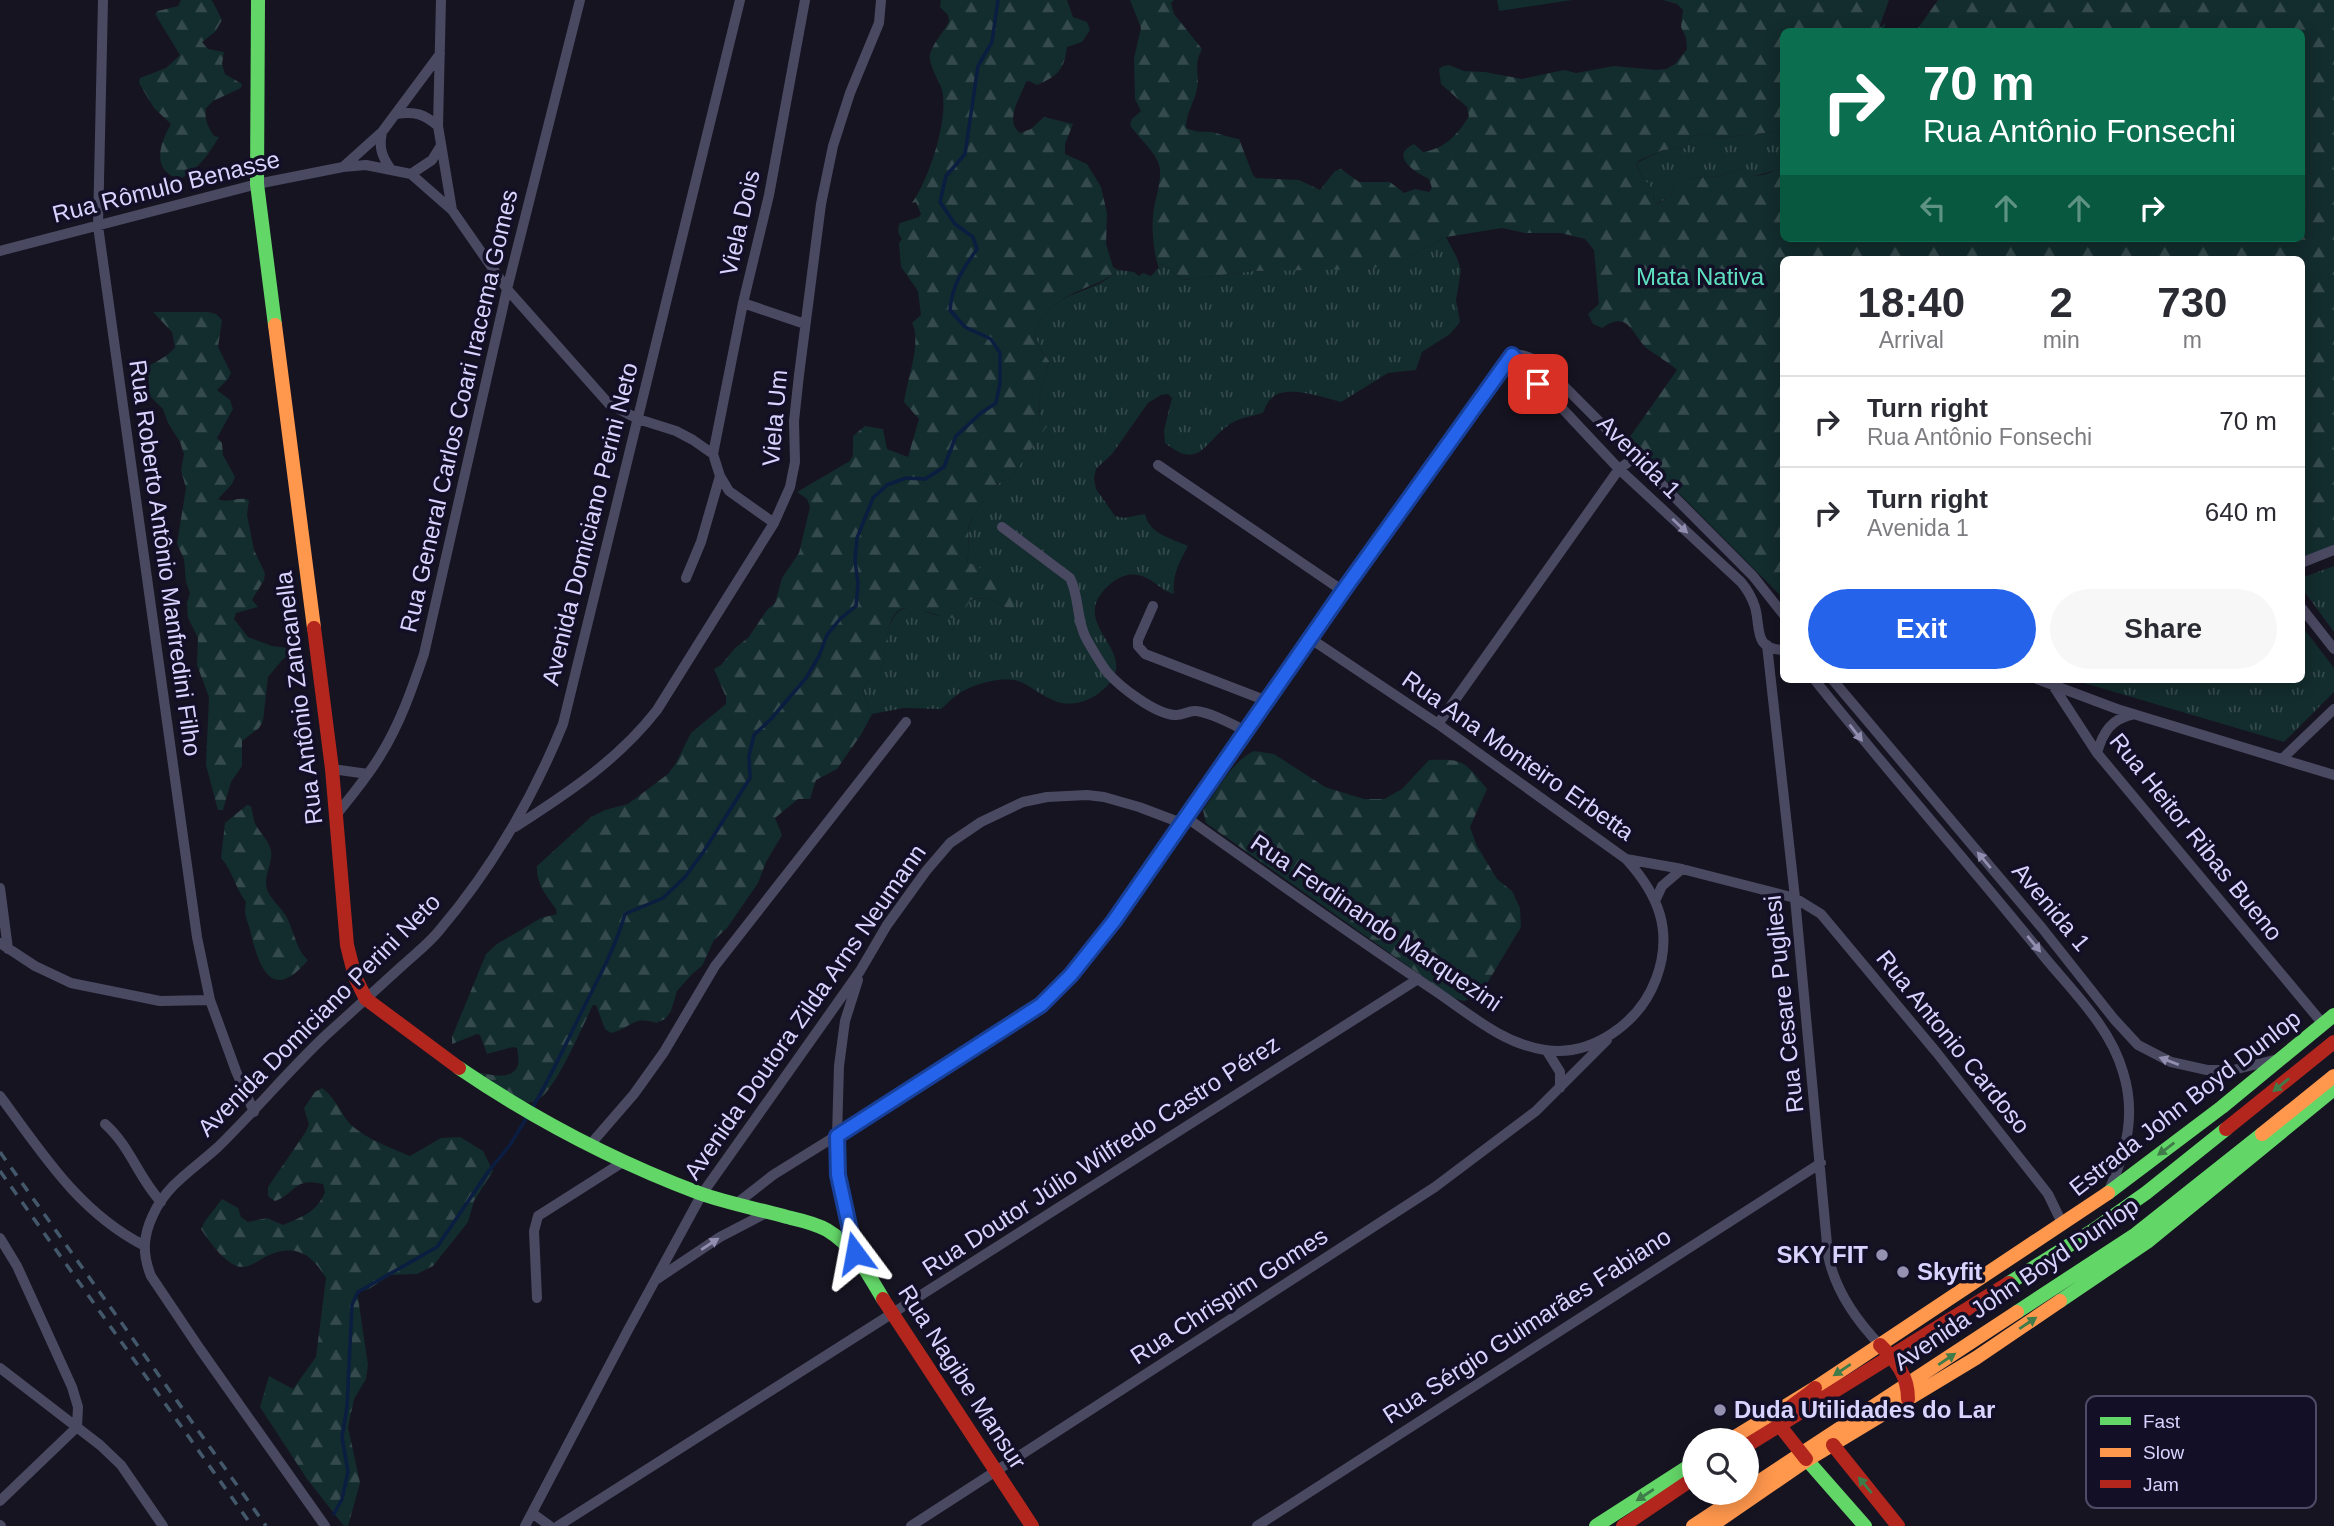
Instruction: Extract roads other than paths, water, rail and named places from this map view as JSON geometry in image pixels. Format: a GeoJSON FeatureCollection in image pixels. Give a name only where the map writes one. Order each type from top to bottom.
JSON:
{"type":"FeatureCollection","features":[{"type":"Feature","properties":{"kind":"street","name":"Rua Roberto Antônio Manfredini Filho"},"geometry":{"type":"LineString","coordinates":[[103,0],[98,226],[183,847],[210,1000],[254,1112]]}},
{"type":"Feature","properties":{"kind":"street","name":"Rua Antônio Zancanella"},"geometry":{"type":"LineString","coordinates":[[258,0],[257,184],[332,769],[347,944],[355,977],[366,999],[433,1051],[518,1107],[589,1146],[702,1194]]}},
{"type":"Feature","properties":{"kind":"street"},"geometry":{"type":"LineString","coordinates":[[442,0],[438,126],[452,210]]}},
{"type":"Feature","properties":{"kind":"street","name":"Rua General Carlos Coari Iracema Gomes"},"geometry":{"type":"LineString","coordinates":[[337,814],[368,774],[395,729],[407,704],[424,654],[507,289],[580,0]]}},
{"type":"Feature","properties":{"kind":"street","name":"Avenida Domiciano Perini Neto"},"geometry":{"type":"LineString","coordinates":[[144,1245],[153,1215],[170,1188],[254,1112],[322,1039],[437,934],[513,828],[543,773],[562,724],[740,0]]}},
{"type":"Feature","properties":{"kind":"street","name":"Viela Dois"},"geometry":{"type":"LineString","coordinates":[[713,454],[743,303],[769,195],[805,0]]}},
{"type":"Feature","properties":{"kind":"street","name":"Viela Um"},"geometry":{"type":"LineString","coordinates":[[513,828],[597,772],[642,730],[774,523],[790,487],[794,462],[794,421],[821,204],[850,93],[879,23],[881,0]]}},
{"type":"Feature","properties":{"kind":"street"},"geometry":{"type":"LineString","coordinates":[[343,167],[382,132],[440,54]]}},
{"type":"Feature","properties":{"kind":"street"},"geometry":{"type":"LineString","coordinates":[[396,114],[414,111],[425,115],[438,126]]}},
{"type":"Feature","properties":{"kind":"street"},"geometry":{"type":"LineString","coordinates":[[382,132],[382,155],[390,168],[411,174],[452,210],[507,289],[609,404],[638,419],[677,431],[713,454],[720,476],[729,491],[774,523]]}},
{"type":"Feature","properties":{"kind":"street"},"geometry":{"type":"LineString","coordinates":[[411,174],[432,160],[440,147]]}},
{"type":"Feature","properties":{"kind":"street","name":"Rua Rômulo Benasse"},"geometry":{"type":"LineString","coordinates":[[0,251],[257,184],[343,167],[366,165],[390,168]]}},
{"type":"Feature","properties":{"kind":"street"},"geometry":{"type":"LineString","coordinates":[[743,303],[805,324]]}},
{"type":"Feature","properties":{"kind":"street","name":"Avenida 1"},"geometry":{"type":"LineString","coordinates":[[1512,355],[1522,354],[1535,360],[1753,576],[1780,608]]}},
{"type":"Feature","properties":{"kind":"street"},"geometry":{"type":"LineString","coordinates":[[736,1204],[774,1175],[1041,1005],[1071,975],[1099,942],[1343,591],[1512,355]]}},
{"type":"Feature","properties":{"kind":"street","name":"Avenida 1"},"geometry":{"type":"LineString","coordinates":[[1512,355],[1619,469],[1741,582],[1751,597],[1759,636],[1777,648]]}},
{"type":"Feature","properties":{"kind":"street"},"geometry":{"type":"LineString","coordinates":[[1438,724],[1619,469],[1634,458]]}},
{"type":"Feature","properties":{"kind":"street"},"geometry":{"type":"LineString","coordinates":[[1158,466],[1343,591]]}},
{"type":"Feature","properties":{"kind":"street"},"geometry":{"type":"LineString","coordinates":[[686,578],[701,542],[720,476]]}},
{"type":"Feature","properties":{"kind":"street"},"geometry":{"type":"LineString","coordinates":[[1002,527],[1070,578],[1075,588],[1080,624],[1087,640],[1104,669],[1119,684],[1156,709],[1175,715],[1194,710],[1246,731]]}},
{"type":"Feature","properties":{"kind":"street"},"geometry":{"type":"LineString","coordinates":[[2305,561],[2334,550]]}},
{"type":"Feature","properties":{"kind":"street"},"geometry":{"type":"LineString","coordinates":[[1153,606],[1138,640],[1138,646],[1145,654],[1267,701]]}},
{"type":"Feature","properties":{"kind":"street"},"geometry":{"type":"LineString","coordinates":[[2305,612],[2334,649]]}},
{"type":"Feature","properties":{"kind":"street","name":"Rua Ana Monteiro Erbetta"},"geometry":{"type":"LineString","coordinates":[[1311,639],[1438,724],[1626,859],[1682,869],[1795,898]]}},
{"type":"Feature","properties":{"kind":"street","name":"Rua Cesare Pugliesi"},"geometry":{"type":"LineString","coordinates":[[1777,648],[1795,898],[1828,1255],[1832,1274],[1849,1306],[1880,1345]]}},
{"type":"Feature","properties":{"kind":"street","name":"Avenida 1"},"geometry":{"type":"LineString","coordinates":[[1817,683],[2019,926],[2111,1043],[2127,1086],[2130,1115],[2124,1155],[2108,1194]]}},
{"type":"Feature","properties":{"kind":"street","name":"Avenida 1"},"geometry":{"type":"LineString","coordinates":[[1835,683],[2138,1045],[2171,1062],[2207,1070],[2233,1070],[2284,1058]]}},
{"type":"Feature","properties":{"kind":"street"},"geometry":{"type":"LineString","coordinates":[[2049,683],[2233,746],[2283,758],[2334,775]]}},
{"type":"Feature","properties":{"kind":"street","name":"Rua Heitor Ribas Bueno"},"geometry":{"type":"LineString","coordinates":[[2052,684],[2097,753],[2328,1019]]}},
{"type":"Feature","properties":{"kind":"street"},"geometry":{"type":"LineString","coordinates":[[2283,758],[2334,709]]}},
{"type":"Feature","properties":{"kind":"street"},"geometry":{"type":"LineString","coordinates":[[2097,753],[2109,727],[2116,720],[2136,714]]}},
{"type":"Feature","properties":{"kind":"street"},"geometry":{"type":"LineString","coordinates":[[589,1146],[634,1094],[664,1052],[715,966],[906,722]]}},
{"type":"Feature","properties":{"kind":"street"},"geometry":{"type":"LineString","coordinates":[[332,769],[368,774]]}},
{"type":"Feature","properties":{"kind":"street","name":"Avenida Doutora Zilda Arns Neumann"},"geometry":{"type":"LineString","coordinates":[[525,1526],[702,1194],[860,971],[887,925],[950,843],[981,821],[1023,802],[1047,797],[1087,795],[1139,807],[1175,821],[1187,818]]}},
{"type":"Feature","properties":{"kind":"street","name":"Rua Ferdinando Marquezini"},"geometry":{"type":"LineString","coordinates":[[1187,818],[1418,979],[1514,1042],[1546,1051]]}},
{"type":"Feature","properties":{"kind":"street","name":"Rua Chrispim Gomes"},"geometry":{"type":"LineString","coordinates":[[911,1526],[1435,1187],[1536,1111],[1631,1018],[1652,989],[1662,962],[1664,937],[1656,899],[1645,880],[1626,859]]}},
{"type":"Feature","properties":{"kind":"street"},"geometry":{"type":"LineString","coordinates":[[1656,899],[1662,886],[1682,869]]}},
{"type":"Feature","properties":{"kind":"street"},"geometry":{"type":"LineString","coordinates":[[0,888],[4,946],[35,966],[71,983],[160,1001],[210,1000]]}},
{"type":"Feature","properties":{"kind":"street","name":"Rua Antonio Cardoso"},"geometry":{"type":"LineString","coordinates":[[1795,898],[1821,914],[1937,1053],[2048,1194],[2063,1225]]}},
{"type":"Feature","properties":{"kind":"street","name":"Rua Nagibe Mansur"},"geometry":{"type":"LineString","coordinates":[[860,971],[845,1021],[839,1066],[837,1136],[838,1175],[855,1253],[892,1314],[1032,1526]]}},
{"type":"Feature","properties":{"kind":"street","name":"Rua Doutor Júlio Wilfredo Castro Pérez"},"geometry":{"type":"LineString","coordinates":[[558,1526],[1418,979]]}},
{"type":"Feature","properties":{"kind":"street","name":"Estrada John Boyd Dunlop"},"geometry":{"type":"LineString","coordinates":[[2063,1225],[2108,1194],[2284,1058],[2328,1019]]}},
{"type":"Feature","properties":{"kind":"street","name":"Rua Chrispim Gomes"},"geometry":{"type":"LineString","coordinates":[[1546,1051],[1570,1051],[1608,1038]]}},
{"type":"Feature","properties":{"kind":"street","name":"Avenida John Boyd Dunlop"},"geometry":{"type":"LineString","coordinates":[[1759,1438],[2092,1231],[2146,1193],[2334,1042]]}},
{"type":"Feature","properties":{"kind":"street"},"geometry":{"type":"LineString","coordinates":[[1546,1051],[1560,1072],[1560,1088]]}},
{"type":"Feature","properties":{"kind":"street","name":"Avenida John Boyd Dunlop"},"geometry":{"type":"LineString","coordinates":[[1759,1483],[1909,1392],[2136,1234],[2334,1076]]}},
{"type":"Feature","properties":{"kind":"street"},"geometry":{"type":"LineString","coordinates":[[1711,1526],[1804,1456],[1833,1445],[1909,1392],[1976,1358],[2147,1242],[2334,1089]]}},
{"type":"Feature","properties":{"kind":"street"},"geometry":{"type":"LineString","coordinates":[[0,1096],[76,1196],[119,1232],[144,1245],[146,1263],[161,1291],[325,1526]]}},
{"type":"Feature","properties":{"kind":"street"},"geometry":{"type":"LineString","coordinates":[[104,1124],[121,1140],[141,1178],[161,1202]]}},
{"type":"Feature","properties":{"kind":"street"},"geometry":{"type":"LineString","coordinates":[[537,1298],[534,1231],[538,1216],[623,1162]]}},
{"type":"Feature","properties":{"kind":"street","name":"Rua Sérgio Guimarães Fabiano"},"geometry":{"type":"LineString","coordinates":[[1257,1526],[1821,1163]]}},
{"type":"Feature","properties":{"kind":"street","name":"Rua Nagibe Mansur"},"geometry":{"type":"LineString","coordinates":[[702,1194],[827,1230],[855,1253]]}},
{"type":"Feature","properties":{"kind":"street","name":"Avenida Doutora Zilda Arns Neumann"},"geometry":{"type":"LineString","coordinates":[[655,1280],[720,1237],[768,1212]]}},
{"type":"Feature","properties":{"kind":"street","name":"Avenida John Boyd Dunlop"},"geometry":{"type":"LineString","coordinates":[[1750,1428],[2063,1225]]}},
{"type":"Feature","properties":{"kind":"street"},"geometry":{"type":"LineString","coordinates":[[2136,1234],[2163,1228]]}},
{"type":"Feature","properties":{"kind":"street"},"geometry":{"type":"LineString","coordinates":[[0,1238],[17,1266],[72,1387],[78,1407],[78,1427],[0,1501]]}},
{"type":"Feature","properties":{"kind":"street"},"geometry":{"type":"LineString","coordinates":[[1880,1345],[1903,1371],[1909,1392]]}},
{"type":"Feature","properties":{"kind":"street"},"geometry":{"type":"LineString","coordinates":[[0,1368],[78,1427],[121,1465],[163,1526]]}},
{"type":"Feature","properties":{"kind":"street"},"geometry":{"type":"LineString","coordinates":[[1815,1388],[1808,1397],[1781,1414],[1778,1419],[1780,1426],[1865,1526]]}},
{"type":"Feature","properties":{"kind":"street"},"geometry":{"type":"LineString","coordinates":[[1833,1445],[1898,1526]]}},
{"type":"Feature","properties":{"kind":"street"},"geometry":{"type":"LineString","coordinates":[[1596,1526],[1682,1471]]}},
{"type":"Feature","properties":{"kind":"street"},"geometry":{"type":"LineString","coordinates":[[1623,1526],[1682,1486]]}},
{"type":"Feature","properties":{"kind":"street","name":"Avenida John Boyd Dunlop"},"geometry":{"type":"LineString","coordinates":[[1693,1526],[1724,1505]]}},
{"type":"Feature","properties":{"kind":"street"},"geometry":{"type":"LineString","coordinates":[[531,1513],[550,1526]]}},
{"type":"Feature","properties":{"kind":"waterway"},"geometry":{"type":"LineString","coordinates":[[531,1110],[605,965],[625,914],[663,898],[685,877],[750,778],[749,756],[754,735],[806,678],[827,635],[840,619],[856,606],[857,538],[873,498],[887,485],[906,478],[925,479],[944,467],[956,436],[996,403],[1000,383],[1000,353],[991,339],[965,327],[950,310],[956,285],[977,249],[973,237],[955,224],[940,202],[946,176],[965,154],[978,66],[992,42],[998,0]]}},
{"type":"Feature","properties":{"kind":"waterway"},"geometry":{"type":"LineString","coordinates":[[334,1514],[342,1499],[348,1472],[342,1437],[347,1407],[352,1305],[358,1292],[437,1247],[527,1117]]}},
{"type":"Feature","properties":{"kind":"railway"},"geometry":{"type":"LineString","coordinates":[[0,1152],[266,1526]]}},
{"type":"Feature","properties":{"kind":"railway"},"geometry":{"type":"LineString","coordinates":[[0,1171],[252,1526]]}},
{"type":"Feature","properties":{"kind":"place","name":"SKY FIT"},"geometry":{"type":"Point","coordinates":[1882,1255]}},
{"type":"Feature","properties":{"kind":"place","name":"Skyfit"},"geometry":{"type":"Point","coordinates":[1903,1272]}},
{"type":"Feature","properties":{"kind":"place","name":"Duda Utilidades do Lar"},"geometry":{"type":"Point","coordinates":[1720,1410]}},
{"type":"Feature","properties":{"kind":"park label","name":"Mata Nativa"},"geometry":{"type":"Point","coordinates":[1700,277]}}]}
